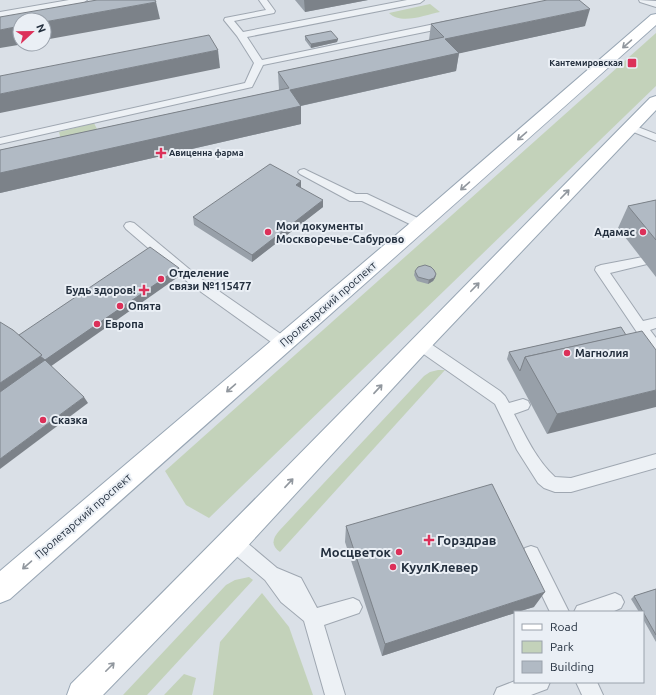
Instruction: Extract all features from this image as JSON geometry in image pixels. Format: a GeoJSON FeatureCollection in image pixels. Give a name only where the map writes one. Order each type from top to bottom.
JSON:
{"type":"FeatureCollection","features":[{"type":"Feature","properties":{"kind":"main road","name":"Пролетарский проспект"},"geometry":{"type":"LineString","coordinates":[[0,589],[656,18]]}},
{"type":"Feature","properties":{"kind":"main road"},"geometry":{"type":"LineString","coordinates":[[82,695],[233,542],[420,344],[656,102]]}},
{"type":"Feature","properties":{"kind":"lane"},"geometry":{"type":"LineString","coordinates":[[0,14],[83,0]]}},
{"type":"Feature","properties":{"kind":"lane"},"geometry":{"type":"LineString","coordinates":[[259,62],[241,35],[228,20],[271,11],[263,0]]}},
{"type":"Feature","properties":{"kind":"lane"},"geometry":{"type":"LineString","coordinates":[[241,35],[420,0]]}},
{"type":"Feature","properties":{"kind":"lane"},"geometry":{"type":"LineString","coordinates":[[643,0],[656,4]]}},
{"type":"Feature","properties":{"kind":"lane"},"geometry":{"type":"LineString","coordinates":[[259,62],[458,23]]}},
{"type":"Feature","properties":{"kind":"lane"},"geometry":{"type":"LineString","coordinates":[[0,141],[249,85],[259,62]]}},
{"type":"Feature","properties":{"kind":"lane"},"geometry":{"type":"LineString","coordinates":[[630,127],[656,138]]}},
{"type":"Feature","properties":{"kind":"lane"},"geometry":{"type":"LineString","coordinates":[[304,172],[354,198],[363,197],[420,224]]}},
{"type":"Feature","properties":{"kind":"lane"},"geometry":{"type":"LineString","coordinates":[[130,226],[140,239],[195,281],[283,343]]}},
{"type":"Feature","properties":{"kind":"lane"},"geometry":{"type":"LineString","coordinates":[[643,261],[601,270],[656,349]]}},
{"type":"Feature","properties":{"kind":"lane"},"geometry":{"type":"LineString","coordinates":[[640,327],[656,323]]}},
{"type":"Feature","properties":{"kind":"lane"},"geometry":{"type":"LineString","coordinates":[[420,344],[495,395],[505,410],[539,472],[548,482],[560,486],[571,485],[656,461]]}},
{"type":"Feature","properties":{"kind":"lane"},"geometry":{"type":"LineString","coordinates":[[505,410],[523,405]]}},
{"type":"Feature","properties":{"kind":"lane"},"geometry":{"type":"LineString","coordinates":[[233,542],[271,574],[287,596],[313,619],[336,695]]}},
{"type":"Feature","properties":{"kind":"lane"},"geometry":{"type":"LineString","coordinates":[[531,554],[560,611]]}},
{"type":"Feature","properties":{"kind":"lane"},"geometry":{"type":"LineString","coordinates":[[586,611],[615,602]]}},
{"type":"Feature","properties":{"kind":"lane"},"geometry":{"type":"LineString","coordinates":[[313,619],[353,607]]}},
{"type":"Feature","properties":{"kind":"lane"},"geometry":{"type":"LineString","coordinates":[[504,695],[537,683]]}},
{"type":"Feature","properties":{"kind":"lane"},"geometry":{"type":"LineString","coordinates":[[587,683],[593,695]]}},
{"type":"Feature","properties":{"kind":"green space"},"geometry":{"type":"Polygon","coordinates":[[[430,4],[440,12],[406,19],[394,17],[389,13],[430,4]]]}},
{"type":"Feature","properties":{"kind":"green space"},"geometry":{"type":"Polygon","coordinates":[[[656,33],[656,86],[209,518],[186,505],[165,471],[656,33]]]}},
{"type":"Feature","properties":{"kind":"green space"},"geometry":{"type":"Polygon","coordinates":[[[94,123],[98,131],[61,140],[59,132],[94,123]]]}},
{"type":"Feature","properties":{"kind":"green space"},"geometry":{"type":"Polygon","coordinates":[[[445,370],[280,552],[277,550],[274,545],[274,540],[279,531],[424,376],[430,372],[445,370]]]}},
{"type":"Feature","properties":{"kind":"green space"},"geometry":{"type":"Polygon","coordinates":[[[249,577],[253,580],[147,695],[123,695],[226,585],[235,580],[249,577]]]}},
{"type":"Feature","properties":{"kind":"green space"},"geometry":{"type":"Polygon","coordinates":[[[262,593],[289,627],[313,695],[213,695],[220,642],[262,593]]]}},
{"type":"Feature","properties":{"kind":"green space"},"geometry":{"type":"Polygon","coordinates":[[[184,674],[196,678],[192,695],[164,695],[184,674]]]}},
{"type":"Feature","properties":{"kind":"building"},"geometry":{"type":"Polygon","coordinates":[[[97,0],[155,0],[156,2],[52,21],[52,12],[29,12],[97,0]]]}},
{"type":"Feature","properties":{"kind":"building"},"geometry":{"type":"Polygon","coordinates":[[[547,0],[579,0],[590,9],[445,39],[459,53],[290,90],[301,106],[0,173],[0,150],[289,88],[278,72],[444,37],[431,24],[547,0]]]}},
{"type":"Feature","properties":{"kind":"building"},"geometry":{"type":"Polygon","coordinates":[[[12,15],[12,28],[0,30],[0,17],[12,15]]]}},
{"type":"Feature","properties":{"kind":"building"},"geometry":{"type":"Polygon","coordinates":[[[331,31],[338,39],[311,44],[305,36],[331,31]]]}},
{"type":"Feature","properties":{"kind":"building"},"geometry":{"type":"Polygon","coordinates":[[[209,35],[218,50],[0,94],[0,76],[209,35]]]}},
{"type":"Feature","properties":{"kind":"building"},"geometry":{"type":"Polygon","coordinates":[[[270,164],[301,181],[296,185],[323,200],[252,255],[193,217],[270,164]]]}},
{"type":"Feature","properties":{"kind":"building"},"geometry":{"type":"Polygon","coordinates":[[[656,200],[656,240],[628,206],[656,200]]]}},
{"type":"Feature","properties":{"kind":"building"},"geometry":{"type":"Polygon","coordinates":[[[150,247],[179,268],[45,360],[40,356],[42,355],[19,335],[150,247]]]}},
{"type":"Feature","properties":{"kind":"building"},"geometry":{"type":"Polygon","coordinates":[[[425,265],[434,270],[436,274],[434,278],[429,280],[418,277],[415,271],[418,267],[425,265]]]}},
{"type":"Feature","properties":{"kind":"building"},"geometry":{"type":"Polygon","coordinates":[[[0,322],[13,330],[42,355],[0,383],[0,322]]]}},
{"type":"Feature","properties":{"kind":"building"},"geometry":{"type":"Polygon","coordinates":[[[621,327],[626,335],[525,357],[520,371],[509,352],[621,327]]]}},
{"type":"Feature","properties":{"kind":"building"},"geometry":{"type":"Polygon","coordinates":[[[642,331],[656,350],[656,390],[557,414],[525,357],[642,331]]]}},
{"type":"Feature","properties":{"kind":"building"},"geometry":{"type":"Polygon","coordinates":[[[45,360],[84,397],[0,459],[0,392],[45,360]]]}},
{"type":"Feature","properties":{"kind":"building"},"geometry":{"type":"Polygon","coordinates":[[[492,484],[545,592],[385,644],[346,526],[492,484]]]}},
{"type":"Feature","properties":{"kind":"building"},"geometry":{"type":"Polygon","coordinates":[[[656,589],[656,635],[644,614],[644,611],[642,611],[634,596],[656,589]]]}},
{"type":"Feature","properties":{"kind":"place","name":"Кантемировская"},"geometry":{"type":"Point","coordinates":[632,63]}},
{"type":"Feature","properties":{"kind":"place","name":"Авиценна фарма"},"geometry":{"type":"Point","coordinates":[161,153]}},
{"type":"Feature","properties":{"kind":"place","name":"Мои документы Москворечье-Сабурово"},"geometry":{"type":"Point","coordinates":[268,232]}},
{"type":"Feature","properties":{"kind":"place","name":"Адамас"},"geometry":{"type":"Point","coordinates":[643,232]}},
{"type":"Feature","properties":{"kind":"place","name":"Отделение связи №115477"},"geometry":{"type":"Point","coordinates":[161,279]}},
{"type":"Feature","properties":{"kind":"place","name":"Будь здоров!"},"geometry":{"type":"Point","coordinates":[144,290]}},
{"type":"Feature","properties":{"kind":"place","name":"Опята"},"geometry":{"type":"Point","coordinates":[120,306]}},
{"type":"Feature","properties":{"kind":"place","name":"Европа"},"geometry":{"type":"Point","coordinates":[97,324]}},
{"type":"Feature","properties":{"kind":"place","name":"Магнолия"},"geometry":{"type":"Point","coordinates":[567,353]}},
{"type":"Feature","properties":{"kind":"place","name":"Сказка"},"geometry":{"type":"Point","coordinates":[43,420]}},
{"type":"Feature","properties":{"kind":"place","name":"Горздрав"},"geometry":{"type":"Point","coordinates":[429,540]}},
{"type":"Feature","properties":{"kind":"place","name":"Мосцветок"},"geometry":{"type":"Point","coordinates":[399,552]}},
{"type":"Feature","properties":{"kind":"place","name":"КуулКлевер"},"geometry":{"type":"Point","coordinates":[393,567]}}]}
